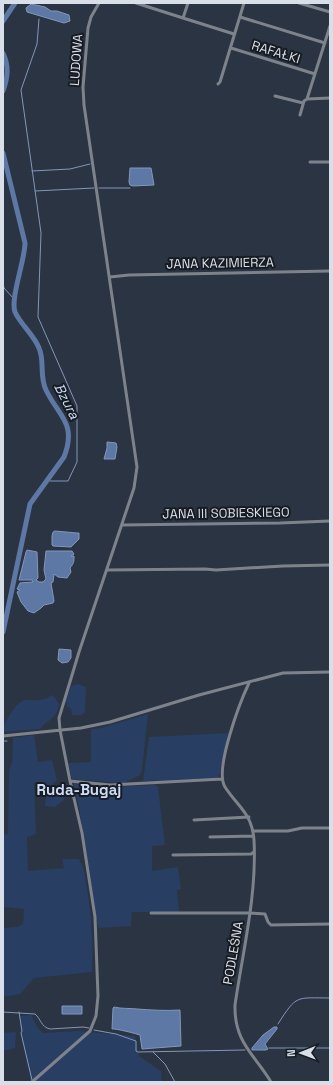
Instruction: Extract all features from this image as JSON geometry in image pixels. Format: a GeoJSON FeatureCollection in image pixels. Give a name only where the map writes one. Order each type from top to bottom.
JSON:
{"type":"FeatureCollection","features":[{"type":"Feature","properties":{"kind":"street","name":"LUDOWA"},"geometry":{"type":"LineString","coordinates":[[32,1082],[90,1031],[94,1024],[98,1001],[95,917],[82,833],[70,781],[59,721],[60,713],[134,488],[137,467],[83,86],[87,34],[91,17],[99,3]]}},
{"type":"Feature","properties":{"kind":"street"},"geometry":{"type":"LineString","coordinates":[[136,3],[234,34]]}},
{"type":"Feature","properties":{"kind":"street"},"geometry":{"type":"LineString","coordinates":[[183,18],[188,3]]}},
{"type":"Feature","properties":{"kind":"street"},"geometry":{"type":"LineString","coordinates":[[218,84],[220,82],[244,3]]}},
{"type":"Feature","properties":{"kind":"street"},"geometry":{"type":"LineString","coordinates":[[299,3],[330,12]]}},
{"type":"Feature","properties":{"kind":"street","name":"RAFAŁKI"},"geometry":{"type":"LineString","coordinates":[[240,17],[325,43]]}},
{"type":"Feature","properties":{"kind":"street","name":"RAFAŁKI"},"geometry":{"type":"LineString","coordinates":[[307,99],[330,26]]}},
{"type":"Feature","properties":{"kind":"street","name":"RAFAŁKI"},"geometry":{"type":"LineString","coordinates":[[230,48],[315,74]]}},
{"type":"Feature","properties":{"kind":"street"},"geometry":{"type":"LineString","coordinates":[[275,96],[303,104]]}},
{"type":"Feature","properties":{"kind":"street"},"geometry":{"type":"LineString","coordinates":[[300,115],[305,100],[330,98]]}},
{"type":"Feature","properties":{"kind":"street"},"geometry":{"type":"LineString","coordinates":[[310,162],[330,162]]}},
{"type":"Feature","properties":{"kind":"street","name":"JANA KAZIMIERZA"},"geometry":{"type":"LineString","coordinates":[[110,277],[129,275],[330,271]]}},
{"type":"Feature","properties":{"kind":"street","name":"JANA III SOBIESKIEGO"},"geometry":{"type":"LineString","coordinates":[[122,525],[280,523],[330,520]]}},
{"type":"Feature","properties":{"kind":"street"},"geometry":{"type":"LineString","coordinates":[[107,570],[205,568],[216,570],[330,565]]}},
{"type":"Feature","properties":{"kind":"street"},"geometry":{"type":"LineString","coordinates":[[3,736],[90,726],[115,721],[194,697],[285,673],[330,672]]}},
{"type":"Feature","properties":{"kind":"street"},"geometry":{"type":"LineString","coordinates":[[70,781],[110,785],[222,779],[231,730],[249,683]]}},
{"type":"Feature","properties":{"kind":"street","name":"PODLEŚNA"},"geometry":{"type":"LineString","coordinates":[[222,779],[226,788],[249,817],[253,831],[254,852],[250,913],[235,1005],[235,1017],[239,1035],[243,1043],[271,1082]]}},
{"type":"Feature","properties":{"kind":"street"},"geometry":{"type":"LineString","coordinates":[[194,820],[249,817]]}},
{"type":"Feature","properties":{"kind":"street"},"geometry":{"type":"LineString","coordinates":[[253,831],[288,831],[302,828],[330,828]]}},
{"type":"Feature","properties":{"kind":"street"},"geometry":{"type":"LineString","coordinates":[[210,837],[253,836]]}},
{"type":"Feature","properties":{"kind":"street"},"geometry":{"type":"LineString","coordinates":[[173,855],[251,854],[254,852]]}},
{"type":"Feature","properties":{"kind":"street"},"geometry":{"type":"LineString","coordinates":[[151,913],[250,913],[265,914],[271,925],[330,924]]}},
{"type":"Feature","properties":{"kind":"shaded area"},"geometry":{"type":"Polygon","coordinates":[[[31,4],[69,15],[70,21],[64,23],[27,12],[26,8],[31,4]]]}},
{"type":"Feature","properties":{"kind":"shaded area"},"geometry":{"type":"Polygon","coordinates":[[[130,168],[151,168],[154,185],[130,185],[130,168]]]}},
{"type":"Feature","properties":{"kind":"shaded area"},"geometry":{"type":"Polygon","coordinates":[[[107,442],[116,443],[117,447],[115,459],[104,459],[107,442]]]}},
{"type":"Feature","properties":{"kind":"shaded area"},"geometry":{"type":"Polygon","coordinates":[[[53,532],[79,533],[79,539],[71,547],[53,546],[52,536],[53,532]]]}},
{"type":"Feature","properties":{"kind":"shaded area"},"geometry":{"type":"Polygon","coordinates":[[[27,550],[37,552],[38,578],[36,580],[39,582],[43,582],[46,579],[44,570],[46,551],[72,551],[74,554],[71,556],[74,556],[74,561],[70,568],[71,572],[67,578],[58,577],[54,574],[53,582],[51,583],[53,603],[44,605],[34,613],[28,611],[21,602],[17,592],[20,590],[17,589],[20,583],[33,582],[32,580],[19,580],[27,550]]]}},
{"type":"Feature","properties":{"kind":"shaded area"},"geometry":{"type":"Polygon","coordinates":[[[59,649],[71,650],[71,658],[68,662],[62,663],[58,660],[59,649]]]}},
{"type":"Feature","properties":{"kind":"shaded area"},"geometry":{"type":"Polygon","coordinates":[[[78,684],[86,687],[85,712],[82,715],[72,715],[71,708],[67,707],[66,701],[71,686],[78,684]]]}},
{"type":"Feature","properties":{"kind":"shaded area"},"geometry":{"type":"Polygon","coordinates":[[[53,695],[59,704],[58,710],[56,714],[40,729],[3,732],[5,723],[11,713],[21,702],[25,700],[46,699],[53,695]]]}},
{"type":"Feature","properties":{"kind":"shaded area"},"geometry":{"type":"Polygon","coordinates":[[[148,714],[142,770],[140,775],[124,783],[72,779],[68,763],[91,762],[91,729],[101,728],[148,714]]]}},
{"type":"Feature","properties":{"kind":"shaded area"},"geometry":{"type":"Polygon","coordinates":[[[228,733],[220,773],[217,778],[143,781],[149,737],[228,733]]]}},
{"type":"Feature","properties":{"kind":"shaded area"},"geometry":{"type":"Polygon","coordinates":[[[34,735],[38,762],[52,760],[57,780],[52,785],[54,791],[62,792],[64,800],[55,807],[45,806],[46,796],[43,782],[34,783],[36,834],[27,837],[28,871],[64,868],[62,859],[79,859],[84,873],[90,909],[92,972],[34,978],[20,994],[3,997],[3,928],[17,927],[23,924],[24,909],[3,907],[3,835],[8,834],[9,770],[12,763],[13,738],[34,735]]]}},
{"type":"Feature","properties":{"kind":"shaded area"},"geometry":{"type":"Polygon","coordinates":[[[73,783],[111,787],[155,785],[158,787],[165,845],[152,846],[152,871],[178,867],[181,889],[177,890],[179,912],[132,912],[131,926],[98,928],[79,807],[73,783]]]}},
{"type":"Feature","properties":{"kind":"shaded area"},"geometry":{"type":"Polygon","coordinates":[[[62,1006],[82,1006],[82,1014],[62,1014],[62,1006]]]}},
{"type":"Feature","properties":{"kind":"shaded area"},"geometry":{"type":"Polygon","coordinates":[[[114,1007],[153,1010],[180,1010],[181,1046],[142,1049],[140,1035],[112,1029],[114,1007]]]}},
{"type":"Feature","properties":{"kind":"shaded area"},"geometry":{"type":"Polygon","coordinates":[[[31,1015],[37,1027],[43,1033],[79,1031],[135,1036],[139,1056],[161,1071],[162,1082],[31,1082],[21,1034],[19,1016],[31,1015]]]}},
{"type":"Feature","properties":{"kind":"shaded area"},"geometry":{"type":"Polygon","coordinates":[[[274,1027],[277,1027],[277,1029],[265,1044],[268,1049],[252,1050],[263,1035],[274,1027]]]}},
{"type":"Feature","properties":{"kind":"shaded area"},"geometry":{"type":"Polygon","coordinates":[[[16,1032],[15,1048],[3,1051],[3,1033],[16,1032]]]}},
{"type":"Feature","properties":{"kind":"waterway","name":"Bzura"},"geometry":{"type":"LineString","coordinates":[[3,21],[15,3]]}},
{"type":"Feature","properties":{"kind":"waterway"},"geometry":{"type":"LineString","coordinates":[[39,19],[37,44],[21,90],[41,233],[38,317],[77,406],[77,462],[68,481],[50,481]]}},
{"type":"Feature","properties":{"kind":"waterway","name":"Bzura"},"geometry":{"type":"LineString","coordinates":[[3,53],[7,72],[3,91]]}},
{"type":"Feature","properties":{"kind":"waterway","name":"Bzura"},"geometry":{"type":"LineString","coordinates":[[3,153],[25,243],[14,298],[15,312],[37,343],[42,358],[44,385],[65,421],[68,436],[64,457],[30,504],[3,632]]}},
{"type":"Feature","properties":{"kind":"waterway"},"geometry":{"type":"LineString","coordinates":[[32,171],[70,169],[90,164]]}},
{"type":"Feature","properties":{"kind":"waterway"},"geometry":{"type":"LineString","coordinates":[[35,191],[94,188]]}},
{"type":"Feature","properties":{"kind":"waterway"},"geometry":{"type":"LineString","coordinates":[[99,188],[130,188]]}},
{"type":"Feature","properties":{"kind":"waterway"},"geometry":{"type":"LineString","coordinates":[[3,284],[4,288],[14,299]]}},
{"type":"Feature","properties":{"kind":"waterway"},"geometry":{"type":"LineString","coordinates":[[278,1024],[289,1007],[298,1000],[304,998],[330,998]]}},
{"type":"Feature","properties":{"kind":"waterway"},"geometry":{"type":"LineString","coordinates":[[3,1012],[35,1014],[43,1025],[50,1029],[89,1028]]}},
{"type":"Feature","properties":{"kind":"waterway"},"geometry":{"type":"LineString","coordinates":[[19,1012],[21,1033],[32,1080]]}},
{"type":"Feature","properties":{"kind":"waterway"},"geometry":{"type":"LineString","coordinates":[[94,1030],[116,1034],[136,1041],[136,1051],[138,1052],[245,1050]]}},
{"type":"Feature","properties":{"kind":"waterway"},"geometry":{"type":"LineString","coordinates":[[269,1048],[330,1048]]}},
{"type":"Feature","properties":{"kind":"waterway"},"geometry":{"type":"LineString","coordinates":[[153,1052],[165,1064],[175,1082]]}},
{"type":"Feature","properties":{"kind":"district","name":"Ruda-Bugaj"},"geometry":{"type":"Point","coordinates":[79,789]}}]}
